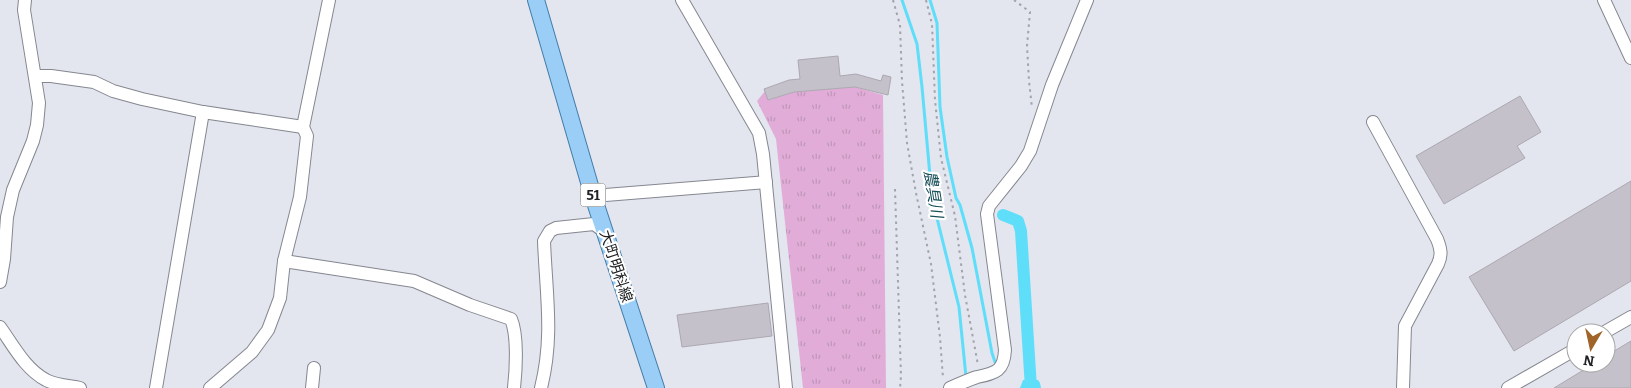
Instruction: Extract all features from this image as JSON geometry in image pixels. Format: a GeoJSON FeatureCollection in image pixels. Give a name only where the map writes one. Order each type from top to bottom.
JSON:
{"type":"FeatureCollection","features":[{"type":"Feature","properties":{"kind":"main road","name":"大町明科線"},"geometry":{"type":"LineString","coordinates":[[536,0],[605,232],[656,388]]}},
{"type":"Feature","properties":{"kind":"street"},"geometry":{"type":"LineString","coordinates":[[0,282],[4,259],[7,217],[13,190],[33,141],[37,125],[38,103],[24,10],[25,0]]}},
{"type":"Feature","properties":{"kind":"street"},"geometry":{"type":"LineString","coordinates":[[210,388],[252,352],[268,330],[280,298],[284,261],[300,198],[307,136],[303,127],[329,0]]}},
{"type":"Feature","properties":{"kind":"street"},"geometry":{"type":"LineString","coordinates":[[682,0],[754,124],[762,144],[786,388]]}},
{"type":"Feature","properties":{"kind":"street"},"geometry":{"type":"LineString","coordinates":[[946,385],[993,373],[1000,368],[1004,361],[1005,356],[987,214],[989,206],[1030,151],[1052,85],[1087,0]]}},
{"type":"Feature","properties":{"kind":"street"},"geometry":{"type":"LineString","coordinates":[[1604,0],[1631,58]]}},
{"type":"Feature","properties":{"kind":"street"},"geometry":{"type":"LineString","coordinates":[[35,76],[94,82],[127,95],[203,112],[303,127]]}},
{"type":"Feature","properties":{"kind":"street"},"geometry":{"type":"LineString","coordinates":[[156,388],[203,112]]}},
{"type":"Feature","properties":{"kind":"street"},"geometry":{"type":"LineString","coordinates":[[1372,122],[1441,249],[1438,264],[1405,326],[1404,388]]}},
{"type":"Feature","properties":{"kind":"street"},"geometry":{"type":"LineString","coordinates":[[594,196],[766,182]]}},
{"type":"Feature","properties":{"kind":"street"},"geometry":{"type":"LineString","coordinates":[[541,388],[549,348],[549,312],[544,242],[546,236],[556,228],[594,224],[605,232]]}},
{"type":"Feature","properties":{"kind":"street"},"geometry":{"type":"LineString","coordinates":[[284,261],[414,281],[470,305],[511,319],[515,326],[516,374],[514,388]]}},
{"type":"Feature","properties":{"kind":"street"},"geometry":{"type":"LineString","coordinates":[[1616,325],[1631,316]]}},
{"type":"Feature","properties":{"kind":"street"},"geometry":{"type":"LineString","coordinates":[[0,327],[22,359],[37,374],[47,381],[80,388]]}},
{"type":"Feature","properties":{"kind":"street"},"geometry":{"type":"LineString","coordinates":[[1508,388],[1566,355]]}},
{"type":"Feature","properties":{"kind":"street"},"geometry":{"type":"LineString","coordinates":[[312,388],[314,368]]}},
{"type":"Feature","properties":{"kind":"path"},"geometry":{"type":"LineString","coordinates":[[893,0],[900,25],[907,143],[931,264],[946,385]]}},
{"type":"Feature","properties":{"kind":"path"},"geometry":{"type":"LineString","coordinates":[[926,0],[932,24],[935,100],[942,158],[955,216],[978,377]]}},
{"type":"Feature","properties":{"kind":"path"},"geometry":{"type":"LineString","coordinates":[[1014,0],[1030,12],[1027,46],[1028,81],[1037,130]]}},
{"type":"Feature","properties":{"kind":"path"},"geometry":{"type":"LineString","coordinates":[[895,189],[900,388]]}},
{"type":"Feature","properties":{"kind":"green space"},"geometry":{"type":"Polygon","coordinates":[[[855,87],[883,95],[886,388],[803,388],[776,139],[757,101],[765,91],[769,100],[794,92],[855,87]]]}},
{"type":"Feature","properties":{"kind":"water"},"geometry":{"type":"Polygon","coordinates":[[[1023,380],[1038,380],[1041,388],[1020,388],[1023,380]]]}},
{"type":"Feature","properties":{"kind":"building"},"geometry":{"type":"Polygon","coordinates":[[[838,56],[840,76],[856,74],[881,81],[883,75],[891,77],[888,95],[855,87],[794,92],[768,100],[764,89],[789,80],[800,79],[798,60],[838,56]]]}},
{"type":"Feature","properties":{"kind":"building"},"geometry":{"type":"Polygon","coordinates":[[[1520,96],[1541,132],[1517,146],[1525,158],[1444,204],[1416,156],[1520,96]]]}},
{"type":"Feature","properties":{"kind":"building"},"geometry":{"type":"Polygon","coordinates":[[[1631,181],[1631,281],[1514,351],[1469,277],[1631,181]]]}},
{"type":"Feature","properties":{"kind":"building"},"geometry":{"type":"Polygon","coordinates":[[[768,303],[772,336],[682,347],[677,315],[768,303]]]}},
{"type":"Feature","properties":{"kind":"building"},"geometry":{"type":"Polygon","coordinates":[[[1631,341],[1631,388],[1554,388],[1579,373],[1616,373],[1616,350],[1631,341]]]}},
{"type":"Feature","properties":{"kind":"waterway","name":"農具川"},"geometry":{"type":"LineString","coordinates":[[902,0],[917,44],[932,198],[959,307],[966,377]]}},
{"type":"Feature","properties":{"kind":"waterway"},"geometry":{"type":"LineString","coordinates":[[930,0],[937,23],[940,107],[947,157],[956,198],[960,205],[972,248],[995,362]]}},
{"type":"Feature","properties":{"kind":"waterway"},"geometry":{"type":"LineString","coordinates":[[1003,215],[1018,221],[1021,231],[1031,388]]}}]}
